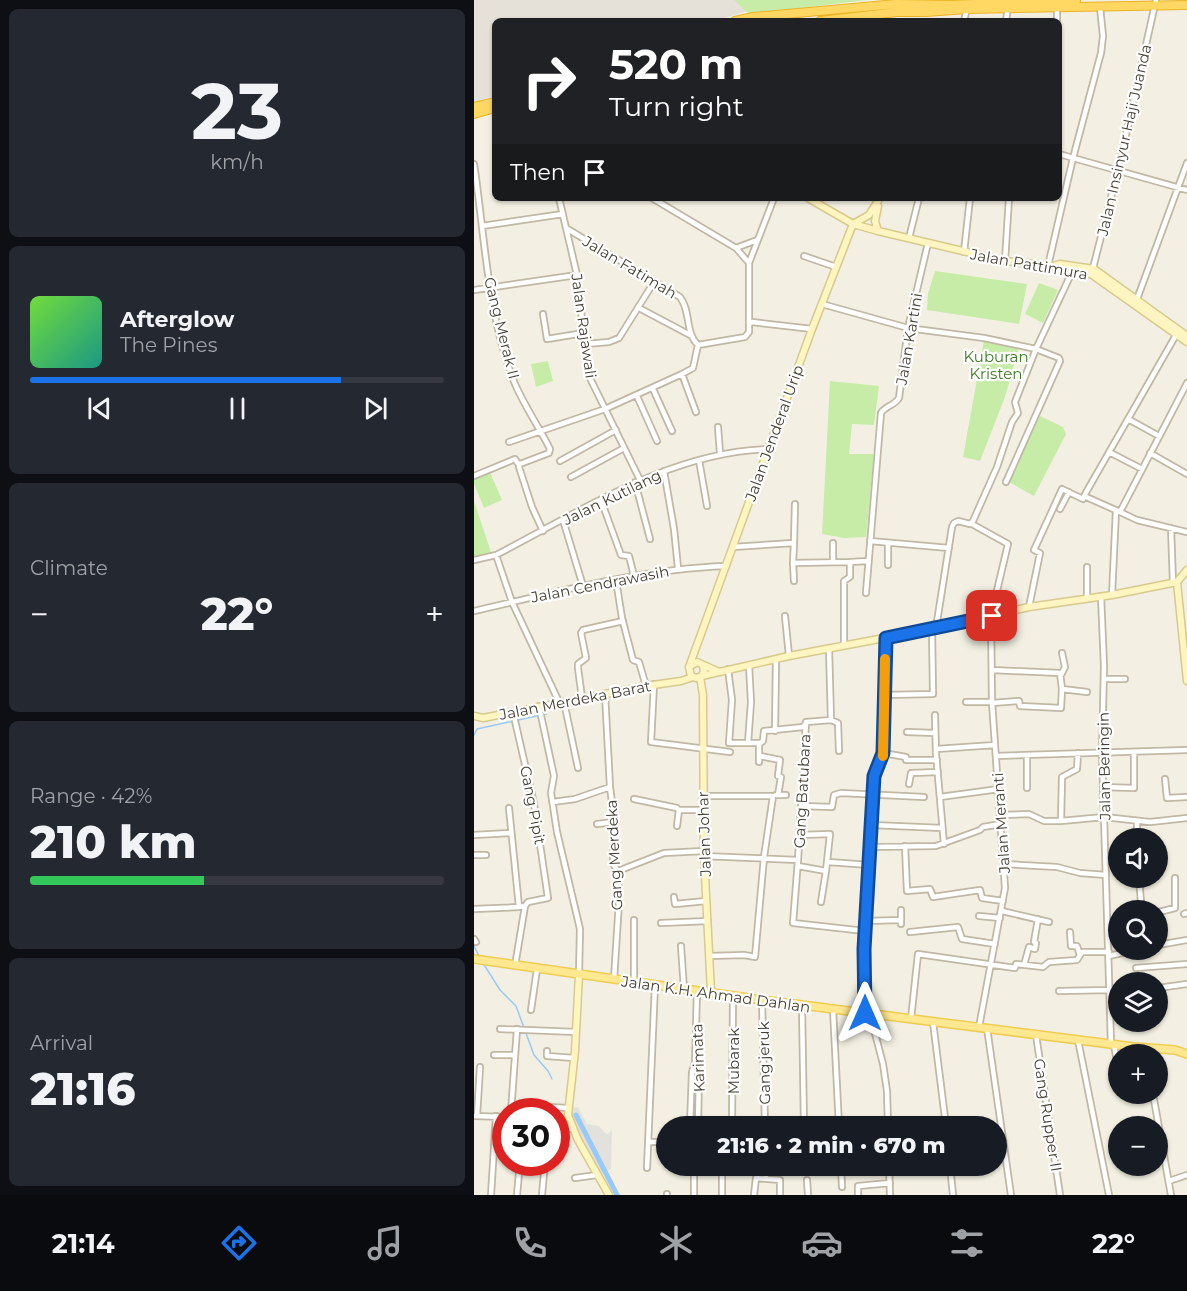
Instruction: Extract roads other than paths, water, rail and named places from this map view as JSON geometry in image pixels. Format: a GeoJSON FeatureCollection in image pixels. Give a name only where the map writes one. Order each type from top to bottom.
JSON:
{"type":"FeatureCollection","features":[{"type":"Feature","properties":{"kind":"highway"},"geometry":{"type":"LineString","coordinates":[[845,18],[886,13],[926,13],[1043,0],[1076,0]]}},
{"type":"Feature","properties":{"kind":"highway"},"geometry":{"type":"LineString","coordinates":[[748,18],[896,4],[926,13],[950,2],[1057,7],[1156,3],[1187,5]]}},
{"type":"Feature","properties":{"kind":"highway"},"geometry":{"type":"LineString","coordinates":[[905,13],[909,18]]}},
{"type":"Feature","properties":{"kind":"highway"},"geometry":{"type":"LineString","coordinates":[[474,107],[492,103]]}},
{"type":"Feature","properties":{"kind":"highway"},"geometry":{"type":"LineString","coordinates":[[474,114],[492,109]]}},
{"type":"Feature","properties":{"kind":"main road","name":"Jalan K.H. Ahmad Dahlan"},"geometry":{"type":"LineString","coordinates":[[474,959],[762,1000],[1113,1044]]}},
{"type":"Feature","properties":{"kind":"main road","name":"Jalan K.H. Ahmad Dahlan"},"geometry":{"type":"LineString","coordinates":[[1168,1050],[1187,1052]]}},
{"type":"Feature","properties":{"kind":"street","name":"Jalan Insinyur Haji Juanda"},"geometry":{"type":"LineString","coordinates":[[1092,271],[1118,170],[1156,3]]}},
{"type":"Feature","properties":{"kind":"street"},"geometry":{"type":"LineString","coordinates":[[1057,7],[1057,18]]}},
{"type":"Feature","properties":{"kind":"street"},"geometry":{"type":"LineString","coordinates":[[1100,7],[1103,36],[1101,53],[1073,158],[1051,266],[1060,264],[1092,271],[1187,336]]}},
{"type":"Feature","properties":{"kind":"street"},"geometry":{"type":"LineString","coordinates":[[965,18],[967,9]]}},
{"type":"Feature","properties":{"kind":"street"},"geometry":{"type":"LineString","coordinates":[[1062,155],[1187,190]]}},
{"type":"Feature","properties":{"kind":"street"},"geometry":{"type":"LineString","coordinates":[[1136,302],[1187,163]]}},
{"type":"Feature","properties":{"kind":"street","name":"Gang Merak II"},"geometry":{"type":"LineString","coordinates":[[474,164],[490,288],[512,374],[525,404],[550,449],[550,452],[519,465]]}},
{"type":"Feature","properties":{"kind":"street","name":"Jalan Rajawali"},"geometry":{"type":"LineString","coordinates":[[560,201],[577,275],[588,375],[616,430],[638,481],[650,539]]}},
{"type":"Feature","properties":{"kind":"street"},"geometry":{"type":"LineString","coordinates":[[657,201],[736,248],[749,263]]}},
{"type":"Feature","properties":{"kind":"street"},"geometry":{"type":"LineString","coordinates":[[509,442],[605,409],[682,374],[693,368],[698,345],[743,338],[749,332],[749,263],[773,201]]}},
{"type":"Feature","properties":{"kind":"street","name":"Jalan Pattimura"},"geometry":{"type":"LineString","coordinates":[[813,201],[853,224],[878,231],[1005,261],[1051,266],[1058,270],[1071,272],[1092,271]]}},
{"type":"Feature","properties":{"kind":"street"},"geometry":{"type":"LineString","coordinates":[[853,224],[869,215],[878,201]]}},
{"type":"Feature","properties":{"kind":"street"},"geometry":{"type":"LineString","coordinates":[[878,231],[875,221],[879,201]]}},
{"type":"Feature","properties":{"kind":"street"},"geometry":{"type":"LineString","coordinates":[[909,238],[918,201]]}},
{"type":"Feature","properties":{"kind":"street"},"geometry":{"type":"LineString","coordinates":[[964,252],[970,201]]}},
{"type":"Feature","properties":{"kind":"street"},"geometry":{"type":"LineString","coordinates":[[1005,261],[1009,201]]}},
{"type":"Feature","properties":{"kind":"street"},"geometry":{"type":"LineString","coordinates":[[482,226],[562,214]]}},
{"type":"Feature","properties":{"kind":"street"},"geometry":{"type":"LineString","coordinates":[[474,216],[481,215]]}},
{"type":"Feature","properties":{"kind":"street","name":"Jalan Jenderal Urip"},"geometry":{"type":"LineString","coordinates":[[689,668],[768,448],[853,224]]}},
{"type":"Feature","properties":{"kind":"street","name":"Jalan Fatimah"},"geometry":{"type":"LineString","coordinates":[[566,228],[680,297],[684,302],[692,336],[698,345]]}},
{"type":"Feature","properties":{"kind":"street"},"geometry":{"type":"LineString","coordinates":[[736,248],[757,240]]}},
{"type":"Feature","properties":{"kind":"street","name":"Jalan Kartini"},"geometry":{"type":"LineString","coordinates":[[866,593],[880,413],[896,403],[899,398],[908,328],[928,243]]}},
{"type":"Feature","properties":{"kind":"street"},"geometry":{"type":"LineString","coordinates":[[804,256],[836,267]]}},
{"type":"Feature","properties":{"kind":"street"},"geometry":{"type":"LineString","coordinates":[[885,695],[933,694],[934,629],[954,523],[958,521],[972,524],[997,467],[1011,422],[1018,413],[1015,402],[1071,272]]}},
{"type":"Feature","properties":{"kind":"street"},"geometry":{"type":"LineString","coordinates":[[474,290],[577,275]]}},
{"type":"Feature","properties":{"kind":"street"},"geometry":{"type":"LineString","coordinates":[[586,344],[618,339],[654,282]]}},
{"type":"Feature","properties":{"kind":"street"},"geometry":{"type":"LineString","coordinates":[[1136,302],[1187,342]]}},
{"type":"Feature","properties":{"kind":"street"},"geometry":{"type":"LineString","coordinates":[[822,304],[908,328],[984,338],[1036,350],[1059,358],[1060,361],[1006,482]]}},
{"type":"Feature","properties":{"kind":"street"},"geometry":{"type":"LineString","coordinates":[[639,308],[692,336]]}},
{"type":"Feature","properties":{"kind":"street"},"geometry":{"type":"LineString","coordinates":[[543,314],[548,339],[584,333]]}},
{"type":"Feature","properties":{"kind":"street"},"geometry":{"type":"LineString","coordinates":[[749,324],[752,322],[812,329]]}},
{"type":"Feature","properties":{"kind":"street"},"geometry":{"type":"LineString","coordinates":[[1083,498],[1176,335]]}},
{"type":"Feature","properties":{"kind":"street"},"geometry":{"type":"LineString","coordinates":[[682,374],[696,412]]}},
{"type":"Feature","properties":{"kind":"street"},"geometry":{"type":"LineString","coordinates":[[1112,595],[1118,511],[1187,383]]}},
{"type":"Feature","properties":{"kind":"street"},"geometry":{"type":"LineString","coordinates":[[653,388],[672,431]]}},
{"type":"Feature","properties":{"kind":"street"},"geometry":{"type":"LineString","coordinates":[[637,396],[657,441]]}},
{"type":"Feature","properties":{"kind":"street"},"geometry":{"type":"LineString","coordinates":[[1128,419],[1159,436]]}},
{"type":"Feature","properties":{"kind":"street"},"geometry":{"type":"LineString","coordinates":[[718,427],[720,453]]}},
{"type":"Feature","properties":{"kind":"street"},"geometry":{"type":"LineString","coordinates":[[560,461],[616,430]]}},
{"type":"Feature","properties":{"kind":"street"},"geometry":{"type":"LineString","coordinates":[[571,477],[624,448]]}},
{"type":"Feature","properties":{"kind":"street","name":"Jalan Kutilang"},"geometry":{"type":"LineString","coordinates":[[474,560],[496,555],[638,481],[664,471],[720,453],[768,448]]}},
{"type":"Feature","properties":{"kind":"street"},"geometry":{"type":"LineString","coordinates":[[1109,452],[1142,469]]}},
{"type":"Feature","properties":{"kind":"street"},"geometry":{"type":"LineString","coordinates":[[1150,453],[1187,474]]}},
{"type":"Feature","properties":{"kind":"street"},"geometry":{"type":"LineString","coordinates":[[474,476],[515,459],[543,531]]}},
{"type":"Feature","properties":{"kind":"street"},"geometry":{"type":"LineString","coordinates":[[699,460],[706,506]]}},
{"type":"Feature","properties":{"kind":"street"},"geometry":{"type":"LineString","coordinates":[[664,471],[678,568]]}},
{"type":"Feature","properties":{"kind":"street"},"geometry":{"type":"LineString","coordinates":[[1029,607],[1040,553],[1034,550],[1062,489],[1137,520],[1187,532]]}},
{"type":"Feature","properties":{"kind":"street"},"geometry":{"type":"LineString","coordinates":[[1060,509],[1069,492]]}},
{"type":"Feature","properties":{"kind":"street"},"geometry":{"type":"LineString","coordinates":[[601,500],[621,555],[629,556],[634,576]]}},
{"type":"Feature","properties":{"kind":"street"},"geometry":{"type":"LineString","coordinates":[[794,581],[795,504]]}},
{"type":"Feature","properties":{"kind":"street"},"geometry":{"type":"LineString","coordinates":[[563,520],[583,586]]}},
{"type":"Feature","properties":{"kind":"street","name":"Jalan Meranti"},"geometry":{"type":"LineString","coordinates":[[972,524],[1008,544],[992,616],[992,702],[1004,864],[1003,901],[983,1028],[1011,1195]]}},
{"type":"Feature","properties":{"kind":"street"},"geometry":{"type":"LineString","coordinates":[[1172,528],[1175,583],[1187,681]]}},
{"type":"Feature","properties":{"kind":"street"},"geometry":{"type":"LineString","coordinates":[[870,541],[949,548]]}},
{"type":"Feature","properties":{"kind":"street"},"geometry":{"type":"LineString","coordinates":[[733,547],[794,543]]}},
{"type":"Feature","properties":{"kind":"street"},"geometry":{"type":"LineString","coordinates":[[832,562],[833,543]]}},
{"type":"Feature","properties":{"kind":"street"},"geometry":{"type":"LineString","coordinates":[[888,543],[888,565]]}},
{"type":"Feature","properties":{"kind":"street"},"geometry":{"type":"LineString","coordinates":[[496,555],[512,602],[561,702],[578,768]]}},
{"type":"Feature","properties":{"kind":"street"},"geometry":{"type":"LineString","coordinates":[[793,563],[868,561]]}},
{"type":"Feature","properties":{"kind":"street"},"geometry":{"type":"LineString","coordinates":[[844,646],[844,582],[850,577],[850,562]]}},
{"type":"Feature","properties":{"kind":"street","name":"Jalan Cendrawasih"},"geometry":{"type":"LineString","coordinates":[[474,611],[583,586],[678,568],[726,566]]}},
{"type":"Feature","properties":{"kind":"street"},"geometry":{"type":"LineString","coordinates":[[1087,567],[1087,599]]}},
{"type":"Feature","properties":{"kind":"street"},"geometry":{"type":"LineString","coordinates":[[1175,583],[1187,570]]}},
{"type":"Feature","properties":{"kind":"street"},"geometry":{"type":"LineString","coordinates":[[616,580],[633,661],[639,662],[646,686]]}},
{"type":"Feature","properties":{"kind":"street","name":"Jalan Merdeka Barat"},"geometry":{"type":"LineString","coordinates":[[476,719],[540,709],[561,702],[698,677],[749,664],[934,629],[1029,607],[1175,583]]}},
{"type":"Feature","properties":{"kind":"street","name":"Jalan Beringin"},"geometry":{"type":"LineString","coordinates":[[1101,596],[1104,679],[1102,753],[1108,928]]}},
{"type":"Feature","properties":{"kind":"street"},"geometry":{"type":"LineString","coordinates":[[785,616],[789,656]]}},
{"type":"Feature","properties":{"kind":"street"},"geometry":{"type":"LineString","coordinates":[[582,698],[578,664],[586,658],[580,633],[583,630],[623,621]]}},
{"type":"Feature","properties":{"kind":"street"},"geometry":{"type":"LineString","coordinates":[[886,638],[883,753],[874,776],[865,931],[867,1013],[883,1064],[888,1116]]}},
{"type":"Feature","properties":{"kind":"street","name":"Jalan Johar"},"geometry":{"type":"LineString","coordinates":[[697,644],[704,671],[698,677],[703,695],[702,810],[711,992]]}},
{"type":"Feature","properties":{"kind":"street"},"geometry":{"type":"LineString","coordinates":[[829,649],[831,720],[838,723],[839,752]]}},
{"type":"Feature","properties":{"kind":"street"},"geometry":{"type":"LineString","coordinates":[[966,702],[1019,701],[1020,706],[1061,708],[1061,675],[1065,667],[1062,653]]}},
{"type":"Feature","properties":{"kind":"street"},"geometry":{"type":"LineString","coordinates":[[775,731],[776,659]]}},
{"type":"Feature","properties":{"kind":"street"},"geometry":{"type":"LineString","coordinates":[[671,682],[694,663],[718,671]]}},
{"type":"Feature","properties":{"kind":"street"},"geometry":{"type":"LineString","coordinates":[[748,743],[751,702],[749,664]]}},
{"type":"Feature","properties":{"kind":"street"},"geometry":{"type":"LineString","coordinates":[[689,668],[698,677]]}},
{"type":"Feature","properties":{"kind":"street"},"geometry":{"type":"LineString","coordinates":[[728,669],[732,700],[729,743]]}},
{"type":"Feature","properties":{"kind":"street"},"geometry":{"type":"LineString","coordinates":[[992,670],[1061,675]]}},
{"type":"Feature","properties":{"kind":"street"},"geometry":{"type":"LineString","coordinates":[[1104,679],[1125,679]]}},
{"type":"Feature","properties":{"kind":"street"},"geometry":{"type":"LineString","coordinates":[[654,684],[651,742],[730,752]]}},
{"type":"Feature","properties":{"kind":"street"},"geometry":{"type":"LineString","coordinates":[[1062,689],[1087,692]]}},
{"type":"Feature","properties":{"kind":"street","name":"Gang Merdeka"},"geometry":{"type":"LineString","coordinates":[[605,694],[614,822],[613,864],[618,871],[619,907],[614,980]]}},
{"type":"Feature","properties":{"kind":"street"},"geometry":{"type":"LineString","coordinates":[[540,709],[554,776],[551,791],[557,832],[580,929],[576,1032],[569,1098]]}},
{"type":"Feature","properties":{"kind":"street","name":"Gang Pipit"},"geometry":{"type":"LineString","coordinates":[[514,713],[534,804],[548,898],[528,902],[522,906]]}},
{"type":"Feature","properties":{"kind":"street"},"geometry":{"type":"LineString","coordinates":[[935,715],[936,760],[944,844]]}},
{"type":"Feature","properties":{"kind":"street","name":"Gang Batubara"},"geometry":{"type":"LineString","coordinates":[[618,871],[664,853],[764,857],[798,863],[806,722],[831,720]]}},
{"type":"Feature","properties":{"kind":"street"},"geometry":{"type":"LineString","coordinates":[[721,751],[722,744],[759,744],[764,741],[764,731],[803,727],[806,722]]}},
{"type":"Feature","properties":{"kind":"street"},"geometry":{"type":"LineString","coordinates":[[907,732],[935,733]]}},
{"type":"Feature","properties":{"kind":"street"},"geometry":{"type":"LineString","coordinates":[[709,956],[755,957],[764,857],[776,795],[782,777],[778,776],[780,760],[759,759],[759,744]]}},
{"type":"Feature","properties":{"kind":"street"},"geometry":{"type":"LineString","coordinates":[[936,749],[995,745]]}},
{"type":"Feature","properties":{"kind":"street"},"geometry":{"type":"LineString","coordinates":[[996,756],[1187,750]]}},
{"type":"Feature","properties":{"kind":"street"},"geometry":{"type":"LineString","coordinates":[[883,753],[906,757],[906,760],[936,760]]}},
{"type":"Feature","properties":{"kind":"street"},"geometry":{"type":"LineString","coordinates":[[1061,821],[1062,777],[1078,768],[1078,753]]}},
{"type":"Feature","properties":{"kind":"street"},"geometry":{"type":"LineString","coordinates":[[1103,787],[1134,788],[1134,753]]}},
{"type":"Feature","properties":{"kind":"street"},"geometry":{"type":"LineString","coordinates":[[1027,754],[1027,788]]}},
{"type":"Feature","properties":{"kind":"street"},"geometry":{"type":"LineString","coordinates":[[908,781],[911,773],[938,772]]}},
{"type":"Feature","properties":{"kind":"street"},"geometry":{"type":"LineString","coordinates":[[1166,779],[1167,798],[1187,797]]}},
{"type":"Feature","properties":{"kind":"street"},"geometry":{"type":"LineString","coordinates":[[553,802],[578,798],[610,786]]}},
{"type":"Feature","properties":{"kind":"street"},"geometry":{"type":"LineString","coordinates":[[940,797],[999,789]]}},
{"type":"Feature","properties":{"kind":"street"},"geometry":{"type":"LineString","coordinates":[[802,806],[832,807],[834,795],[840,793],[924,797]]}},
{"type":"Feature","properties":{"kind":"street"},"geometry":{"type":"LineString","coordinates":[[702,796],[786,795]]}},
{"type":"Feature","properties":{"kind":"street"},"geometry":{"type":"LineString","coordinates":[[634,799],[679,810],[702,810]]}},
{"type":"Feature","properties":{"kind":"street"},"geometry":{"type":"LineString","coordinates":[[509,808],[522,906],[515,966]]}},
{"type":"Feature","properties":{"kind":"street"},"geometry":{"type":"LineString","coordinates":[[677,826],[679,810]]}},
{"type":"Feature","properties":{"kind":"street"},"geometry":{"type":"LineString","coordinates":[[1000,815],[1029,814],[1034,818],[1061,821],[1104,817],[1137,821],[1187,818]]}},
{"type":"Feature","properties":{"kind":"street"},"geometry":{"type":"LineString","coordinates":[[1137,821],[1137,828]]}},
{"type":"Feature","properties":{"kind":"street"},"geometry":{"type":"LineString","coordinates":[[597,824],[614,822]]}},
{"type":"Feature","properties":{"kind":"street"},"geometry":{"type":"LineString","coordinates":[[871,847],[936,846],[983,827],[1001,824]]}},
{"type":"Feature","properties":{"kind":"street"},"geometry":{"type":"LineString","coordinates":[[872,825],[942,828]]}},
{"type":"Feature","properties":{"kind":"street"},"geometry":{"type":"LineString","coordinates":[[474,835],[511,833]]}},
{"type":"Feature","properties":{"kind":"street"},"geometry":{"type":"LineString","coordinates":[[800,835],[830,833],[821,902]]}},
{"type":"Feature","properties":{"kind":"street"},"geometry":{"type":"LineString","coordinates":[[904,846],[907,891],[929,888],[933,897],[980,890],[982,898],[1003,901]]}},
{"type":"Feature","properties":{"kind":"street"},"geometry":{"type":"LineString","coordinates":[[474,855],[486,855]]}},
{"type":"Feature","properties":{"kind":"street"},"geometry":{"type":"LineString","coordinates":[[828,862],[870,865]]}},
{"type":"Feature","properties":{"kind":"street"},"geometry":{"type":"LineString","coordinates":[[826,871],[798,863],[793,923],[865,931]]}},
{"type":"Feature","properties":{"kind":"street"},"geometry":{"type":"LineString","coordinates":[[1004,864],[1058,867],[1080,873],[1106,876]]}},
{"type":"Feature","properties":{"kind":"street"},"geometry":{"type":"LineString","coordinates":[[1168,909],[1175,907],[1175,878]]}},
{"type":"Feature","properties":{"kind":"street"},"geometry":{"type":"LineString","coordinates":[[674,897],[675,904],[706,901]]}},
{"type":"Feature","properties":{"kind":"street"},"geometry":{"type":"LineString","coordinates":[[474,909],[522,906]]}},
{"type":"Feature","properties":{"kind":"street"},"geometry":{"type":"LineString","coordinates":[[866,921],[901,922],[901,910]]}},
{"type":"Feature","properties":{"kind":"street"},"geometry":{"type":"LineString","coordinates":[[1002,910],[1049,922]]}},
{"type":"Feature","properties":{"kind":"street"},"geometry":{"type":"LineString","coordinates":[[979,916],[1000,918]]}},
{"type":"Feature","properties":{"kind":"street"},"geometry":{"type":"LineString","coordinates":[[1024,965],[1029,947],[1035,949],[1038,919]]}},
{"type":"Feature","properties":{"kind":"street"},"geometry":{"type":"LineString","coordinates":[[633,982],[634,920]]}},
{"type":"Feature","properties":{"kind":"street"},"geometry":{"type":"LineString","coordinates":[[661,923],[708,921]]}},
{"type":"Feature","properties":{"kind":"street"},"geometry":{"type":"LineString","coordinates":[[910,932],[958,927],[962,939],[996,944]]}},
{"type":"Feature","properties":{"kind":"street"},"geometry":{"type":"LineString","coordinates":[[1070,932],[1071,946],[1077,946],[1080,955]]}},
{"type":"Feature","properties":{"kind":"street"},"geometry":{"type":"LineString","coordinates":[[1168,943],[1187,940]]}},
{"type":"Feature","properties":{"kind":"street"},"geometry":{"type":"LineString","coordinates":[[681,946],[684,988]]}},
{"type":"Feature","properties":{"kind":"street"},"geometry":{"type":"LineString","coordinates":[[911,1019],[918,954],[1015,968],[1016,964],[1043,967],[1049,962],[1077,960],[1082,952],[1108,954]]}},
{"type":"Feature","properties":{"kind":"street"},"geometry":{"type":"LineString","coordinates":[[1136,968],[1187,964]]}},
{"type":"Feature","properties":{"kind":"street"},"geometry":{"type":"LineString","coordinates":[[531,1010],[537,969]]}},
{"type":"Feature","properties":{"kind":"street"},"geometry":{"type":"LineString","coordinates":[[1168,987],[1187,984]]}},
{"type":"Feature","properties":{"kind":"street"},"geometry":{"type":"LineString","coordinates":[[647,1168],[655,985]]}},
{"type":"Feature","properties":{"kind":"street","name":"Karimata"},"geometry":{"type":"LineString","coordinates":[[697,990],[695,1063],[699,1072],[698,1116]]}},
{"type":"Feature","properties":{"kind":"street"},"geometry":{"type":"LineString","coordinates":[[1059,991],[1108,991]]}},
{"type":"Feature","properties":{"kind":"street","name":"Mubarak"},"geometry":{"type":"LineString","coordinates":[[732,1116],[734,995]]}},
{"type":"Feature","properties":{"kind":"street","name":"Gang jeruk"},"geometry":{"type":"LineString","coordinates":[[762,1000],[765,1116]]}},
{"type":"Feature","properties":{"kind":"street"},"geometry":{"type":"LineString","coordinates":[[802,1005],[804,1116]]}},
{"type":"Feature","properties":{"kind":"street"},"geometry":{"type":"LineString","coordinates":[[833,1009],[838,1116]]}},
{"type":"Feature","properties":{"kind":"street"},"geometry":{"type":"LineString","coordinates":[[933,1022],[945,1116]]}},
{"type":"Feature","properties":{"kind":"street"},"geometry":{"type":"LineString","coordinates":[[500,1029],[576,1032]]}},
{"type":"Feature","properties":{"kind":"street"},"geometry":{"type":"LineString","coordinates":[[512,1098],[515,1055],[522,1030]]}},
{"type":"Feature","properties":{"kind":"street","name":"Jalan Beringin"},"geometry":{"type":"LineString","coordinates":[[1112,1032],[1113,1044]]}},
{"type":"Feature","properties":{"kind":"street","name":"Gang Rupper II"},"geometry":{"type":"LineString","coordinates":[[1036,1035],[1060,1195]]}},
{"type":"Feature","properties":{"kind":"street"},"geometry":{"type":"LineString","coordinates":[[1078,1040],[1109,1195]]}},
{"type":"Feature","properties":{"kind":"street"},"geometry":{"type":"LineString","coordinates":[[547,1051],[548,1056],[574,1058]]}},
{"type":"Feature","properties":{"kind":"street"},"geometry":{"type":"LineString","coordinates":[[494,1055],[515,1055]]}},
{"type":"Feature","properties":{"kind":"street"},"geometry":{"type":"LineString","coordinates":[[690,1116],[692,1072],[695,1063]]}},
{"type":"Feature","properties":{"kind":"street"},"geometry":{"type":"LineString","coordinates":[[480,1067],[476,1116],[492,1116]]}},
{"type":"Feature","properties":{"kind":"street"},"geometry":{"type":"LineString","coordinates":[[1155,1104],[1171,1195]]}},
{"type":"Feature","properties":{"kind":"street"},"geometry":{"type":"LineString","coordinates":[[570,1122],[609,1195]]}},
{"type":"Feature","properties":{"kind":"street"},"geometry":{"type":"LineString","coordinates":[[648,1142],[656,1142]]}},
{"type":"Feature","properties":{"kind":"street"},"geometry":{"type":"LineString","coordinates":[[575,1178],[597,1175]]}},
{"type":"Feature","properties":{"kind":"street"},"geometry":{"type":"LineString","coordinates":[[1169,1181],[1187,1175]]}},
{"type":"Feature","properties":{"kind":"street"},"geometry":{"type":"LineString","coordinates":[[491,1195],[492,1176]]}},
{"type":"Feature","properties":{"kind":"street"},"geometry":{"type":"LineString","coordinates":[[517,1195],[519,1176]]}},
{"type":"Feature","properties":{"kind":"street"},"geometry":{"type":"LineString","coordinates":[[542,1195],[544,1176]]}},
{"type":"Feature","properties":{"kind":"street"},"geometry":{"type":"LineString","coordinates":[[694,1176],[694,1195]]}},
{"type":"Feature","properties":{"kind":"street"},"geometry":{"type":"LineString","coordinates":[[722,1176],[722,1195]]}},
{"type":"Feature","properties":{"kind":"street"},"geometry":{"type":"LineString","coordinates":[[841,1176],[842,1187]]}},
{"type":"Feature","properties":{"kind":"street"},"geometry":{"type":"LineString","coordinates":[[890,1176],[890,1195]]}},
{"type":"Feature","properties":{"kind":"street"},"geometry":{"type":"LineString","coordinates":[[951,1176],[953,1195]]}},
{"type":"Feature","properties":{"kind":"street"},"geometry":{"type":"LineString","coordinates":[[754,1195],[756,1178],[780,1180],[780,1195]]}},
{"type":"Feature","properties":{"kind":"street"},"geometry":{"type":"LineString","coordinates":[[807,1180],[808,1195]]}},
{"type":"Feature","properties":{"kind":"street"},"geometry":{"type":"LineString","coordinates":[[858,1195],[858,1186],[890,1183]]}},
{"type":"Feature","properties":{"kind":"waterway"},"geometry":{"type":"LineString","coordinates":[[474,735],[477,729],[546,714]]}},
{"type":"Feature","properties":{"kind":"waterway"},"geometry":{"type":"LineString","coordinates":[[474,946],[479,956]]}},
{"type":"Feature","properties":{"kind":"waterway"},"geometry":{"type":"LineString","coordinates":[[483,963],[500,990],[516,1006],[534,1055],[552,1079]]}},
{"type":"Feature","properties":{"kind":"waterway"},"geometry":{"type":"LineString","coordinates":[[576,1115],[617,1195]]}},
{"type":"Feature","properties":{"kind":"park label","name":"Kuburan Kristen"},"geometry":{"type":"Point","coordinates":[996,364]}}]}
